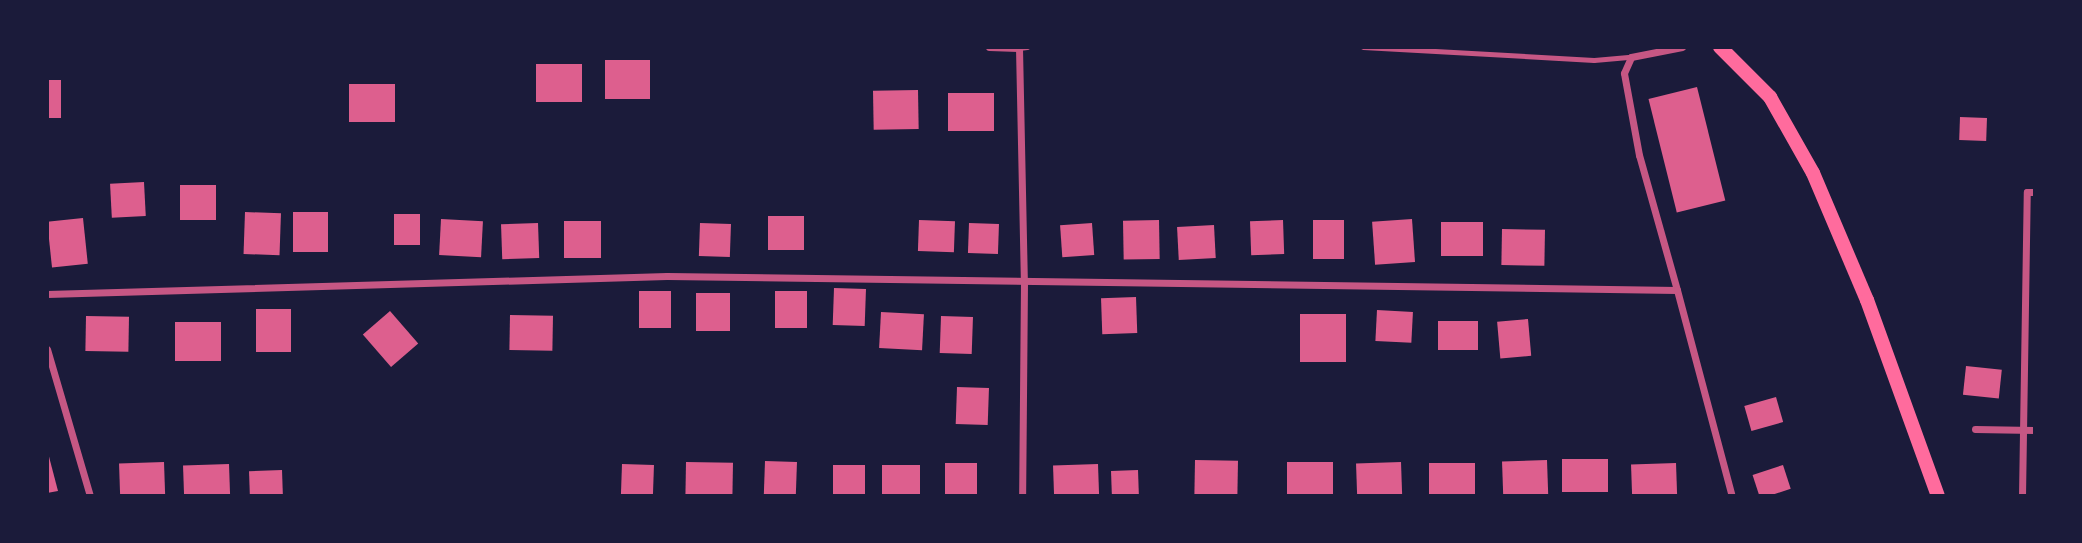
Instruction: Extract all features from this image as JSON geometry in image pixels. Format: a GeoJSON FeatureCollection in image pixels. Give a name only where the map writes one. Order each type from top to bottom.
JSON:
{"type":"FeatureCollection","features":[{"type":"Feature","properties":{"kind":"main road"},"geometry":{"type":"LineString","coordinates":[[1720,47],[1770,97],[1813,173],[1867,300],[1938,496]]}},
{"type":"Feature","properties":{"kind":"street"},"geometry":{"type":"LineString","coordinates":[[989,47],[1019,48],[1024,282],[1022,496]]}},
{"type":"Feature","properties":{"kind":"street"},"geometry":{"type":"LineString","coordinates":[[1682,47],[1631,57],[1624,73],[1639,155],[1732,496]]}},
{"type":"Feature","properties":{"kind":"street"},"geometry":{"type":"LineString","coordinates":[[2022,496],[2031,430],[2027,192],[2035,192]]}},
{"type":"Feature","properties":{"kind":"street"},"geometry":{"type":"LineString","coordinates":[[47,294],[667,276],[1676,290]]}},
{"type":"Feature","properties":{"kind":"street"},"geometry":{"type":"LineString","coordinates":[[47,349],[90,496]]}},
{"type":"Feature","properties":{"kind":"street"},"geometry":{"type":"LineString","coordinates":[[1975,429],[2031,430]]}},
{"type":"Feature","properties":{"kind":"lane"},"geometry":{"type":"LineString","coordinates":[[1019,48],[1027,47]]}},
{"type":"Feature","properties":{"kind":"lane"},"geometry":{"type":"LineString","coordinates":[[1363,47],[1594,60],[1631,57]]}},
{"type":"Feature","properties":{"kind":"building"},"geometry":{"type":"Polygon","coordinates":[[[605,60],[650,60],[650,99],[605,99],[605,60]]]}},
{"type":"Feature","properties":{"kind":"building"},"geometry":{"type":"Polygon","coordinates":[[[536,64],[582,64],[582,102],[536,102],[536,64]]]}},
{"type":"Feature","properties":{"kind":"building"},"geometry":{"type":"Polygon","coordinates":[[[47,80],[61,80],[61,118],[47,118],[47,80]]]}},
{"type":"Feature","properties":{"kind":"building"},"geometry":{"type":"Polygon","coordinates":[[[349,84],[395,84],[395,122],[349,122],[349,84]]]}},
{"type":"Feature","properties":{"kind":"building"},"geometry":{"type":"Polygon","coordinates":[[[1697,87],[1725,201],[1677,213],[1648,99],[1697,87]]]}},
{"type":"Feature","properties":{"kind":"building"},"geometry":{"type":"Polygon","coordinates":[[[918,90],[919,129],[874,130],[873,91],[918,90]]]}},
{"type":"Feature","properties":{"kind":"building"},"geometry":{"type":"Polygon","coordinates":[[[948,93],[994,93],[994,131],[948,131],[948,93]]]}},
{"type":"Feature","properties":{"kind":"building"},"geometry":{"type":"Polygon","coordinates":[[[1960,117],[1987,118],[1986,141],[1959,140],[1960,117]]]}},
{"type":"Feature","properties":{"kind":"building"},"geometry":{"type":"Polygon","coordinates":[[[144,182],[146,216],[112,218],[110,184],[144,182]]]}},
{"type":"Feature","properties":{"kind":"building"},"geometry":{"type":"Polygon","coordinates":[[[180,185],[216,185],[216,220],[180,220],[180,185]]]}},
{"type":"Feature","properties":{"kind":"building"},"geometry":{"type":"Polygon","coordinates":[[[245,212],[281,213],[280,255],[244,254],[245,212]]]}},
{"type":"Feature","properties":{"kind":"building"},"geometry":{"type":"Polygon","coordinates":[[[293,212],[328,212],[328,252],[293,252],[293,212]]]}},
{"type":"Feature","properties":{"kind":"building"},"geometry":{"type":"Polygon","coordinates":[[[394,214],[420,214],[420,245],[394,245],[394,214]]]}},
{"type":"Feature","properties":{"kind":"building"},"geometry":{"type":"Polygon","coordinates":[[[768,216],[804,216],[804,250],[768,250],[768,216]]]}},
{"type":"Feature","properties":{"kind":"building"},"geometry":{"type":"Polygon","coordinates":[[[83,218],[88,264],[52,268],[47,222],[83,218]]]}},
{"type":"Feature","properties":{"kind":"building"},"geometry":{"type":"Polygon","coordinates":[[[441,219],[483,221],[481,257],[439,255],[441,219]]]}},
{"type":"Feature","properties":{"kind":"building"},"geometry":{"type":"Polygon","coordinates":[[[1412,219],[1415,262],[1375,265],[1372,222],[1412,219]]]}},
{"type":"Feature","properties":{"kind":"building"},"geometry":{"type":"Polygon","coordinates":[[[919,220],[955,221],[954,252],[918,251],[919,220]]]}},
{"type":"Feature","properties":{"kind":"building"},"geometry":{"type":"Polygon","coordinates":[[[1159,220],[1160,259],[1124,260],[1123,221],[1159,220]]]}},
{"type":"Feature","properties":{"kind":"building"},"geometry":{"type":"Polygon","coordinates":[[[1283,220],[1284,254],[1251,255],[1250,221],[1283,220]]]}},
{"type":"Feature","properties":{"kind":"building"},"geometry":{"type":"Polygon","coordinates":[[[1313,220],[1344,220],[1344,259],[1313,259],[1313,220]]]}},
{"type":"Feature","properties":{"kind":"building"},"geometry":{"type":"Polygon","coordinates":[[[564,221],[601,221],[601,258],[564,258],[564,221]]]}},
{"type":"Feature","properties":{"kind":"building"},"geometry":{"type":"Polygon","coordinates":[[[1441,222],[1483,222],[1483,256],[1441,256],[1441,222]]]}},
{"type":"Feature","properties":{"kind":"building"},"geometry":{"type":"Polygon","coordinates":[[[538,223],[539,258],[502,259],[501,224],[538,223]]]}},
{"type":"Feature","properties":{"kind":"building"},"geometry":{"type":"Polygon","coordinates":[[[700,223],[731,224],[730,257],[699,256],[700,223]]]}},
{"type":"Feature","properties":{"kind":"building"},"geometry":{"type":"Polygon","coordinates":[[[969,223],[999,224],[998,254],[968,253],[969,223]]]}},
{"type":"Feature","properties":{"kind":"building"},"geometry":{"type":"Polygon","coordinates":[[[1092,223],[1094,255],[1062,257],[1060,225],[1092,223]]]}},
{"type":"Feature","properties":{"kind":"building"},"geometry":{"type":"Polygon","coordinates":[[[1214,225],[1216,258],[1179,260],[1177,227],[1214,225]]]}},
{"type":"Feature","properties":{"kind":"building"},"geometry":{"type":"Polygon","coordinates":[[[1502,229],[1545,230],[1544,266],[1501,265],[1502,229]]]}},
{"type":"Feature","properties":{"kind":"building"},"geometry":{"type":"Polygon","coordinates":[[[834,288],[866,289],[865,326],[833,325],[834,288]]]}},
{"type":"Feature","properties":{"kind":"building"},"geometry":{"type":"Polygon","coordinates":[[[639,291],[671,291],[671,328],[639,328],[639,291]]]}},
{"type":"Feature","properties":{"kind":"building"},"geometry":{"type":"Polygon","coordinates":[[[775,291],[807,291],[807,328],[775,328],[775,291]]]}},
{"type":"Feature","properties":{"kind":"building"},"geometry":{"type":"Polygon","coordinates":[[[696,293],[730,293],[730,331],[696,331],[696,293]]]}},
{"type":"Feature","properties":{"kind":"building"},"geometry":{"type":"Polygon","coordinates":[[[1136,297],[1137,333],[1102,334],[1101,298],[1136,297]]]}},
{"type":"Feature","properties":{"kind":"building"},"geometry":{"type":"Polygon","coordinates":[[[256,309],[291,309],[291,352],[256,352],[256,309]]]}},
{"type":"Feature","properties":{"kind":"building"},"geometry":{"type":"Polygon","coordinates":[[[1377,310],[1413,312],[1411,343],[1375,341],[1377,310]]]}},
{"type":"Feature","properties":{"kind":"building"},"geometry":{"type":"Polygon","coordinates":[[[390,311],[418,343],[391,367],[363,335],[390,311]]]}},
{"type":"Feature","properties":{"kind":"building"},"geometry":{"type":"Polygon","coordinates":[[[881,312],[924,314],[922,350],[879,348],[881,312]]]}},
{"type":"Feature","properties":{"kind":"building"},"geometry":{"type":"Polygon","coordinates":[[[1300,314],[1346,314],[1346,362],[1300,362],[1300,314]]]}},
{"type":"Feature","properties":{"kind":"building"},"geometry":{"type":"Polygon","coordinates":[[[510,315],[553,316],[552,351],[509,350],[510,315]]]}},
{"type":"Feature","properties":{"kind":"building"},"geometry":{"type":"Polygon","coordinates":[[[86,316],[129,317],[128,352],[85,351],[86,316]]]}},
{"type":"Feature","properties":{"kind":"building"},"geometry":{"type":"Polygon","coordinates":[[[941,316],[973,317],[972,354],[940,353],[941,316]]]}},
{"type":"Feature","properties":{"kind":"building"},"geometry":{"type":"Polygon","coordinates":[[[1528,319],[1531,356],[1500,359],[1497,322],[1528,319]]]}},
{"type":"Feature","properties":{"kind":"building"},"geometry":{"type":"Polygon","coordinates":[[[1438,321],[1478,321],[1478,350],[1438,350],[1438,321]]]}},
{"type":"Feature","properties":{"kind":"building"},"geometry":{"type":"Polygon","coordinates":[[[175,322],[221,322],[221,361],[175,361],[175,322]]]}},
{"type":"Feature","properties":{"kind":"building"},"geometry":{"type":"Polygon","coordinates":[[[1966,366],[2002,370],[1999,399],[1963,395],[1966,366]]]}},
{"type":"Feature","properties":{"kind":"building"},"geometry":{"type":"Polygon","coordinates":[[[957,387],[989,388],[988,425],[956,424],[957,387]]]}},
{"type":"Feature","properties":{"kind":"building"},"geometry":{"type":"Polygon","coordinates":[[[1776,397],[1783,422],[1751,431],[1744,406],[1776,397]]]}},
{"type":"Feature","properties":{"kind":"building"},"geometry":{"type":"Polygon","coordinates":[[[47,449],[58,491],[47,493],[47,449]]]}},
{"type":"Feature","properties":{"kind":"building"},"geometry":{"type":"Polygon","coordinates":[[[1562,459],[1608,459],[1608,492],[1562,492],[1562,459]]]}},
{"type":"Feature","properties":{"kind":"building"},"geometry":{"type":"Polygon","coordinates":[[[1195,460],[1238,461],[1237,496],[1194,496],[1195,460]]]}},
{"type":"Feature","properties":{"kind":"building"},"geometry":{"type":"Polygon","coordinates":[[[1547,460],[1548,496],[1503,496],[1502,462],[1547,460]]]}},
{"type":"Feature","properties":{"kind":"building"},"geometry":{"type":"Polygon","coordinates":[[[765,461],[797,462],[796,496],[764,496],[765,461]]]}},
{"type":"Feature","properties":{"kind":"building"},"geometry":{"type":"Polygon","coordinates":[[[164,462],[165,496],[120,496],[119,464],[164,462]]]}},
{"type":"Feature","properties":{"kind":"building"},"geometry":{"type":"Polygon","coordinates":[[[686,462],[733,463],[732,496],[685,496],[686,462]]]}},
{"type":"Feature","properties":{"kind":"building"},"geometry":{"type":"Polygon","coordinates":[[[1287,462],[1333,462],[1333,496],[1287,496],[1287,462]]]}},
{"type":"Feature","properties":{"kind":"building"},"geometry":{"type":"Polygon","coordinates":[[[1401,462],[1402,496],[1357,496],[1356,464],[1401,462]]]}},
{"type":"Feature","properties":{"kind":"building"},"geometry":{"type":"Polygon","coordinates":[[[945,463],[977,463],[977,496],[945,496],[945,463]]]}},
{"type":"Feature","properties":{"kind":"building"},"geometry":{"type":"Polygon","coordinates":[[[1429,463],[1475,463],[1475,496],[1429,496],[1429,463]]]}},
{"type":"Feature","properties":{"kind":"building"},"geometry":{"type":"Polygon","coordinates":[[[1676,463],[1677,496],[1632,496],[1631,465],[1676,463]]]}},
{"type":"Feature","properties":{"kind":"building"},"geometry":{"type":"Polygon","coordinates":[[[229,464],[230,496],[184,496],[183,466],[229,464]]]}},
{"type":"Feature","properties":{"kind":"building"},"geometry":{"type":"Polygon","coordinates":[[[622,464],[654,465],[653,496],[621,496],[622,464]]]}},
{"type":"Feature","properties":{"kind":"building"},"geometry":{"type":"Polygon","coordinates":[[[1098,464],[1099,496],[1054,496],[1053,466],[1098,464]]]}},
{"type":"Feature","properties":{"kind":"building"},"geometry":{"type":"Polygon","coordinates":[[[833,465],[865,465],[865,496],[833,496],[833,465]]]}},
{"type":"Feature","properties":{"kind":"building"},"geometry":{"type":"Polygon","coordinates":[[[882,465],[920,465],[920,496],[882,496],[882,465]]]}},
{"type":"Feature","properties":{"kind":"building"},"geometry":{"type":"Polygon","coordinates":[[[1783,465],[1791,489],[1759,496],[1753,475],[1783,465]]]}},
{"type":"Feature","properties":{"kind":"building"},"geometry":{"type":"Polygon","coordinates":[[[282,470],[283,496],[250,496],[249,471],[282,470]]]}},
{"type":"Feature","properties":{"kind":"building"},"geometry":{"type":"Polygon","coordinates":[[[1138,470],[1139,496],[1112,496],[1111,471],[1138,470]]]}}]}
